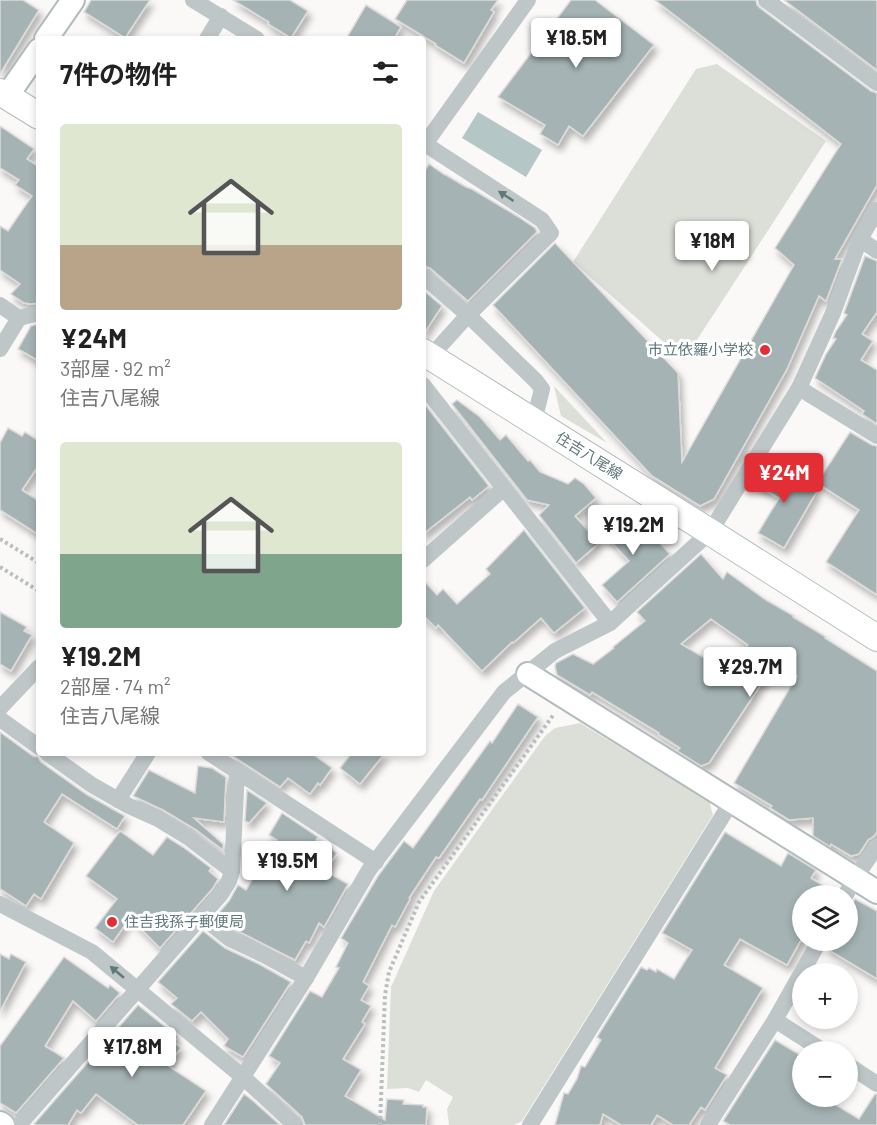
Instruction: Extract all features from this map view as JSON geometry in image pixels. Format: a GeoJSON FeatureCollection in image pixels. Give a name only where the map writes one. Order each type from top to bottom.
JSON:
{"type":"FeatureCollection","features":[{"type":"Feature","properties":{"kind":"main road"},"geometry":{"type":"LineString","coordinates":[[2,98],[36,115]]}},
{"type":"Feature","properties":{"kind":"main road","name":"住吉八尾線"},"geometry":{"type":"LineString","coordinates":[[426,356],[534,421],[877,639]]}},
{"type":"Feature","properties":{"kind":"street"},"geometry":{"type":"LineString","coordinates":[[48,36],[73,0]]}},
{"type":"Feature","properties":{"kind":"street"},"geometry":{"type":"LineString","coordinates":[[193,0],[252,36]]}},
{"type":"Feature","properties":{"kind":"street"},"geometry":{"type":"LineString","coordinates":[[766,0],[877,83]]}},
{"type":"Feature","properties":{"kind":"street"},"geometry":{"type":"LineString","coordinates":[[426,141],[524,1]]}},
{"type":"Feature","properties":{"kind":"street"},"geometry":{"type":"LineString","coordinates":[[209,36],[221,16]]}},
{"type":"Feature","properties":{"kind":"street"},"geometry":{"type":"LineString","coordinates":[[2,98],[36,54]]}},
{"type":"Feature","properties":{"kind":"street"},"geometry":{"type":"LineString","coordinates":[[426,145],[542,220],[551,233],[426,356]]}},
{"type":"Feature","properties":{"kind":"street"},"geometry":{"type":"LineString","coordinates":[[212,1125],[306,978],[369,870],[504,692],[555,651],[610,623],[710,532],[799,388],[833,312],[860,238],[877,210]]}},
{"type":"Feature","properties":{"kind":"street"},"geometry":{"type":"LineString","coordinates":[[860,238],[877,251]]}},
{"type":"Feature","properties":{"kind":"street"},"geometry":{"type":"LineString","coordinates":[[426,279],[468,315],[536,381],[542,390],[534,421]]}},
{"type":"Feature","properties":{"kind":"street"},"geometry":{"type":"LineString","coordinates":[[0,305],[19,318]]}},
{"type":"Feature","properties":{"kind":"street"},"geometry":{"type":"LineString","coordinates":[[0,349],[19,318],[36,314]]}},
{"type":"Feature","properties":{"kind":"street"},"geometry":{"type":"LineString","coordinates":[[799,388],[877,436]]}},
{"type":"Feature","properties":{"kind":"street"},"geometry":{"type":"LineString","coordinates":[[426,389],[610,623]]}},
{"type":"Feature","properties":{"kind":"street"},"geometry":{"type":"LineString","coordinates":[[426,557],[504,488]]}},
{"type":"Feature","properties":{"kind":"street"},"geometry":{"type":"LineString","coordinates":[[0,708],[36,670]]}},
{"type":"Feature","properties":{"kind":"street"},"geometry":{"type":"LineString","coordinates":[[528,674],[732,801],[847,885]]}},
{"type":"Feature","properties":{"kind":"street"},"geometry":{"type":"LineString","coordinates":[[0,719],[36,745]]}},
{"type":"Feature","properties":{"kind":"street"},"geometry":{"type":"LineString","coordinates":[[51,756],[92,785],[166,823],[232,871]]}},
{"type":"Feature","properties":{"kind":"street"},"geometry":{"type":"LineString","coordinates":[[118,800],[146,756]]}},
{"type":"Feature","properties":{"kind":"street"},"geometry":{"type":"LineString","coordinates":[[214,756],[376,862]]}},
{"type":"Feature","properties":{"kind":"street"},"geometry":{"type":"LineString","coordinates":[[19,1125],[221,894],[232,871],[237,771]]}},
{"type":"Feature","properties":{"kind":"street"},"geometry":{"type":"LineString","coordinates":[[530,1125],[732,801]]}},
{"type":"Feature","properties":{"kind":"street"},"geometry":{"type":"LineString","coordinates":[[851,885],[877,846]]}},
{"type":"Feature","properties":{"kind":"street"},"geometry":{"type":"LineString","coordinates":[[858,888],[877,892]]}},
{"type":"Feature","properties":{"kind":"street"},"geometry":{"type":"LineString","coordinates":[[0,904],[92,952],[243,1077],[295,1125]]}},
{"type":"Feature","properties":{"kind":"street"},"geometry":{"type":"LineString","coordinates":[[201,916],[230,939],[264,954],[306,978]]}},
{"type":"Feature","properties":{"kind":"street"},"geometry":{"type":"LineString","coordinates":[[708,1125],[775,1020],[814,951]]}},
{"type":"Feature","properties":{"kind":"street"},"geometry":{"type":"LineString","coordinates":[[775,1020],[808,1041]]}},
{"type":"Feature","properties":{"kind":"street"},"geometry":{"type":"LineString","coordinates":[[858,1072],[877,1084]]}},
{"type":"Feature","properties":{"kind":"path"},"geometry":{"type":"LineString","coordinates":[[0,539],[36,561]]}},
{"type":"Feature","properties":{"kind":"path"},"geometry":{"type":"LineString","coordinates":[[0,567],[36,589]]}},
{"type":"Feature","properties":{"kind":"path"},"geometry":{"type":"LineString","coordinates":[[380,1125],[385,995],[389,972],[419,902],[549,719],[569,699]]}},
{"type":"Feature","properties":{"kind":"shaded area"},"geometry":{"type":"Polygon","coordinates":[[[717,64],[826,141],[684,360],[573,262],[696,69],[717,64]]]}},
{"type":"Feature","properties":{"kind":"shaded area"},"geometry":{"type":"Polygon","coordinates":[[[478,112],[542,150],[526,177],[462,138],[478,112]]]}},
{"type":"Feature","properties":{"kind":"shaded area"},"geometry":{"type":"Polygon","coordinates":[[[554,386],[607,443],[561,416],[554,386]]]}},
{"type":"Feature","properties":{"kind":"shaded area"},"geometry":{"type":"Polygon","coordinates":[[[580,723],[709,801],[713,815],[522,1121],[514,1125],[449,1125],[447,1109],[453,1097],[426,1080],[419,1092],[408,1088],[387,1089],[391,987],[434,891],[545,736],[555,728],[580,723]]]}},
{"type":"Feature","properties":{"kind":"building"},"geometry":{"type":"Polygon","coordinates":[[[0,0],[23,0],[39,10],[0,74],[0,0]]]}},
{"type":"Feature","properties":{"kind":"building"},"geometry":{"type":"Polygon","coordinates":[[[91,0],[150,0],[126,36],[122,36],[84,12],[91,0]]]}},
{"type":"Feature","properties":{"kind":"building"},"geometry":{"type":"Polygon","coordinates":[[[233,0],[290,0],[308,11],[292,36],[288,36],[268,24],[269,22],[233,0]]]}},
{"type":"Feature","properties":{"kind":"building"},"geometry":{"type":"Polygon","coordinates":[[[407,0],[498,0],[491,10],[494,12],[464,63],[435,45],[426,36],[395,19],[407,0]]]}},
{"type":"Feature","properties":{"kind":"building"},"geometry":{"type":"Polygon","coordinates":[[[571,0],[595,0],[654,45],[583,136],[569,126],[558,145],[540,134],[545,125],[498,97],[571,0]]]}},
{"type":"Feature","properties":{"kind":"building","name":"市立依羅小学校"},"geometry":{"type":"Polygon","coordinates":[[[655,0],[756,0],[760,8],[871,91],[877,93],[877,185],[835,259],[842,259],[826,301],[819,296],[787,369],[714,499],[700,506],[652,476],[493,305],[555,243],[678,373],[682,462],[794,265],[775,248],[841,144],[655,0]]]}},
{"type":"Feature","properties":{"kind":"building"},"geometry":{"type":"Polygon","coordinates":[[[784,0],[877,0],[877,70],[784,0]]]}},
{"type":"Feature","properties":{"kind":"building"},"geometry":{"type":"Polygon","coordinates":[[[366,5],[401,27],[396,36],[348,36],[366,5]]]}},
{"type":"Feature","properties":{"kind":"building"},"geometry":{"type":"Polygon","coordinates":[[[0,126],[34,149],[27,159],[36,165],[36,303],[24,303],[11,294],[20,284],[0,270],[0,226],[8,231],[32,196],[15,185],[19,180],[0,168],[0,126]]]}},
{"type":"Feature","properties":{"kind":"building"},"geometry":{"type":"Polygon","coordinates":[[[429,164],[517,216],[535,228],[537,232],[468,301],[426,267],[426,169],[429,164]]]}},
{"type":"Feature","properties":{"kind":"building"},"geometry":{"type":"Polygon","coordinates":[[[865,256],[877,261],[877,312],[862,334],[873,341],[861,360],[877,370],[877,424],[862,414],[864,411],[815,378],[836,339],[833,338],[836,331],[847,315],[844,313],[865,256]]]}},
{"type":"Feature","properties":{"kind":"building"},"geometry":{"type":"Polygon","coordinates":[[[426,293],[442,306],[426,330],[426,293]]]}},
{"type":"Feature","properties":{"kind":"building"},"geometry":{"type":"Polygon","coordinates":[[[36,325],[36,359],[18,349],[31,326],[36,325]]]}},
{"type":"Feature","properties":{"kind":"building"},"geometry":{"type":"Polygon","coordinates":[[[457,400],[480,417],[500,440],[506,435],[540,472],[568,484],[575,478],[584,484],[596,498],[575,516],[599,543],[576,563],[539,515],[549,505],[527,500],[452,404],[457,400]]]}},
{"type":"Feature","properties":{"kind":"building"},"geometry":{"type":"Polygon","coordinates":[[[426,406],[489,486],[472,500],[470,497],[426,532],[426,406]]]}},
{"type":"Feature","properties":{"kind":"building"},"geometry":{"type":"Polygon","coordinates":[[[8,428],[22,436],[25,432],[36,439],[36,469],[22,490],[36,499],[36,533],[0,510],[0,443],[8,428]]]}},
{"type":"Feature","properties":{"kind":"building"},"geometry":{"type":"Polygon","coordinates":[[[850,432],[877,446],[877,595],[826,562],[859,510],[817,483],[850,432]]]}},
{"type":"Feature","properties":{"kind":"building"},"geometry":{"type":"Polygon","coordinates":[[[769,464],[817,491],[784,548],[758,533],[779,498],[756,485],[769,464]]]}},
{"type":"Feature","properties":{"kind":"building"},"geometry":{"type":"Polygon","coordinates":[[[631,513],[670,554],[617,602],[602,585],[629,561],[606,536],[631,513]]]}},
{"type":"Feature","properties":{"kind":"building"},"geometry":{"type":"Polygon","coordinates":[[[524,530],[585,608],[554,633],[541,618],[482,671],[438,625],[436,628],[426,618],[426,583],[437,595],[443,589],[457,604],[490,574],[486,569],[524,530]]]}},
{"type":"Feature","properties":{"kind":"building"},"geometry":{"type":"Polygon","coordinates":[[[701,554],[723,579],[727,572],[766,600],[877,671],[877,832],[868,840],[859,854],[851,856],[831,844],[830,847],[813,836],[813,818],[789,820],[770,808],[772,806],[734,783],[797,676],[775,663],[709,763],[701,766],[677,751],[680,748],[659,733],[592,692],[590,695],[557,675],[556,663],[573,654],[593,664],[614,648],[645,621],[637,612],[701,554]],[[711,619],[681,644],[731,674],[748,645],[711,619]]]}},
{"type":"Feature","properties":{"kind":"building"},"geometry":{"type":"Polygon","coordinates":[[[0,612],[27,627],[24,631],[32,635],[11,671],[0,664],[0,612]]]}},
{"type":"Feature","properties":{"kind":"building"},"geometry":{"type":"Polygon","coordinates":[[[518,704],[538,717],[482,800],[480,799],[439,858],[436,857],[409,898],[395,927],[392,925],[363,982],[369,986],[361,1000],[371,1006],[362,1022],[365,1024],[343,1059],[361,1070],[345,1096],[385,1120],[387,1099],[404,1100],[403,1104],[423,1105],[427,1107],[426,1125],[305,1125],[302,1117],[266,1084],[280,1063],[269,1056],[310,991],[322,997],[339,968],[336,967],[348,943],[341,938],[378,876],[404,841],[413,848],[490,741],[492,743],[518,704]]]}},
{"type":"Feature","properties":{"kind":"building"},"geometry":{"type":"Polygon","coordinates":[[[0,732],[33,756],[38,757],[41,762],[86,794],[125,816],[117,829],[62,794],[44,822],[74,843],[41,899],[34,894],[26,906],[0,889],[0,732]]]}},
{"type":"Feature","properties":{"kind":"building"},"geometry":{"type":"Polygon","coordinates":[[[233,756],[315,756],[332,768],[320,785],[318,783],[310,794],[288,778],[280,787],[233,756]]]}},
{"type":"Feature","properties":{"kind":"building"},"geometry":{"type":"Polygon","coordinates":[[[350,756],[383,756],[360,784],[340,768],[350,756]]]}},
{"type":"Feature","properties":{"kind":"building"},"geometry":{"type":"Polygon","coordinates":[[[198,766],[212,768],[226,777],[224,822],[194,818],[223,844],[223,850],[195,829],[133,796],[149,770],[195,793],[198,766]]]}},
{"type":"Feature","properties":{"kind":"building"},"geometry":{"type":"Polygon","coordinates":[[[247,790],[267,803],[249,823],[245,821],[247,790]]]}},
{"type":"Feature","properties":{"kind":"building"},"geometry":{"type":"Polygon","coordinates":[[[282,813],[318,837],[316,840],[337,853],[325,871],[348,884],[324,927],[319,923],[309,943],[306,941],[295,960],[236,930],[217,915],[229,901],[238,885],[246,890],[277,840],[269,835],[282,813]]]}},
{"type":"Feature","properties":{"kind":"building"},"geometry":{"type":"Polygon","coordinates":[[[120,831],[153,855],[167,837],[211,868],[209,871],[218,879],[213,888],[160,948],[130,918],[113,942],[95,928],[117,899],[86,876],[120,831]]]}},
{"type":"Feature","properties":{"kind":"building"},"geometry":{"type":"Polygon","coordinates":[[[725,832],[781,866],[788,853],[816,870],[811,878],[822,885],[792,885],[792,951],[795,951],[787,965],[740,939],[724,965],[763,988],[715,1068],[727,1075],[705,1110],[701,1107],[689,1125],[673,1125],[657,1115],[651,1125],[621,1125],[603,1114],[600,1125],[555,1125],[564,1093],[568,1094],[577,1079],[581,1066],[585,1067],[601,1040],[597,1037],[641,967],[656,972],[657,969],[674,979],[692,950],[662,933],[725,832]]]}},
{"type":"Feature","properties":{"kind":"building"},"geometry":{"type":"Polygon","coordinates":[[[858,901],[877,911],[877,979],[858,968],[858,963],[850,963],[830,951],[858,951],[858,901]]]}},
{"type":"Feature","properties":{"kind":"building"},"geometry":{"type":"Polygon","coordinates":[[[203,931],[225,948],[291,982],[243,1057],[224,1046],[228,1039],[201,1012],[192,1021],[171,1004],[177,998],[158,982],[203,931]]]}},
{"type":"Feature","properties":{"kind":"building"},"geometry":{"type":"Polygon","coordinates":[[[0,954],[9,959],[11,954],[26,962],[0,1011],[0,954]]]}},
{"type":"Feature","properties":{"kind":"building"},"geometry":{"type":"Polygon","coordinates":[[[64,957],[108,988],[110,985],[120,993],[96,1021],[73,1001],[45,1046],[64,1058],[16,1113],[0,1103],[0,1046],[64,957]]]}},
{"type":"Feature","properties":{"kind":"building"},"geometry":{"type":"Polygon","coordinates":[[[138,1005],[178,1037],[173,1041],[181,1048],[167,1065],[206,1091],[183,1125],[138,1125],[96,1094],[81,1113],[77,1110],[68,1125],[34,1124],[138,1005]]]}},
{"type":"Feature","properties":{"kind":"building"},"geometry":{"type":"Polygon","coordinates":[[[775,1040],[792,1050],[792,1107],[839,1107],[859,1119],[877,1094],[877,1125],[730,1125],[723,1121],[775,1040]]]}},
{"type":"Feature","properties":{"kind":"building"},"geometry":{"type":"Polygon","coordinates":[[[244,1094],[252,1100],[280,1125],[224,1125],[244,1094]]]}},
{"type":"Feature","properties":{"kind":"place","name":"市立依羅小学校"},"geometry":{"type":"Point","coordinates":[765,350]}},
{"type":"Feature","properties":{"kind":"place","name":"住吉我孫子郵便局"},"geometry":{"type":"Point","coordinates":[112,922]}}]}
